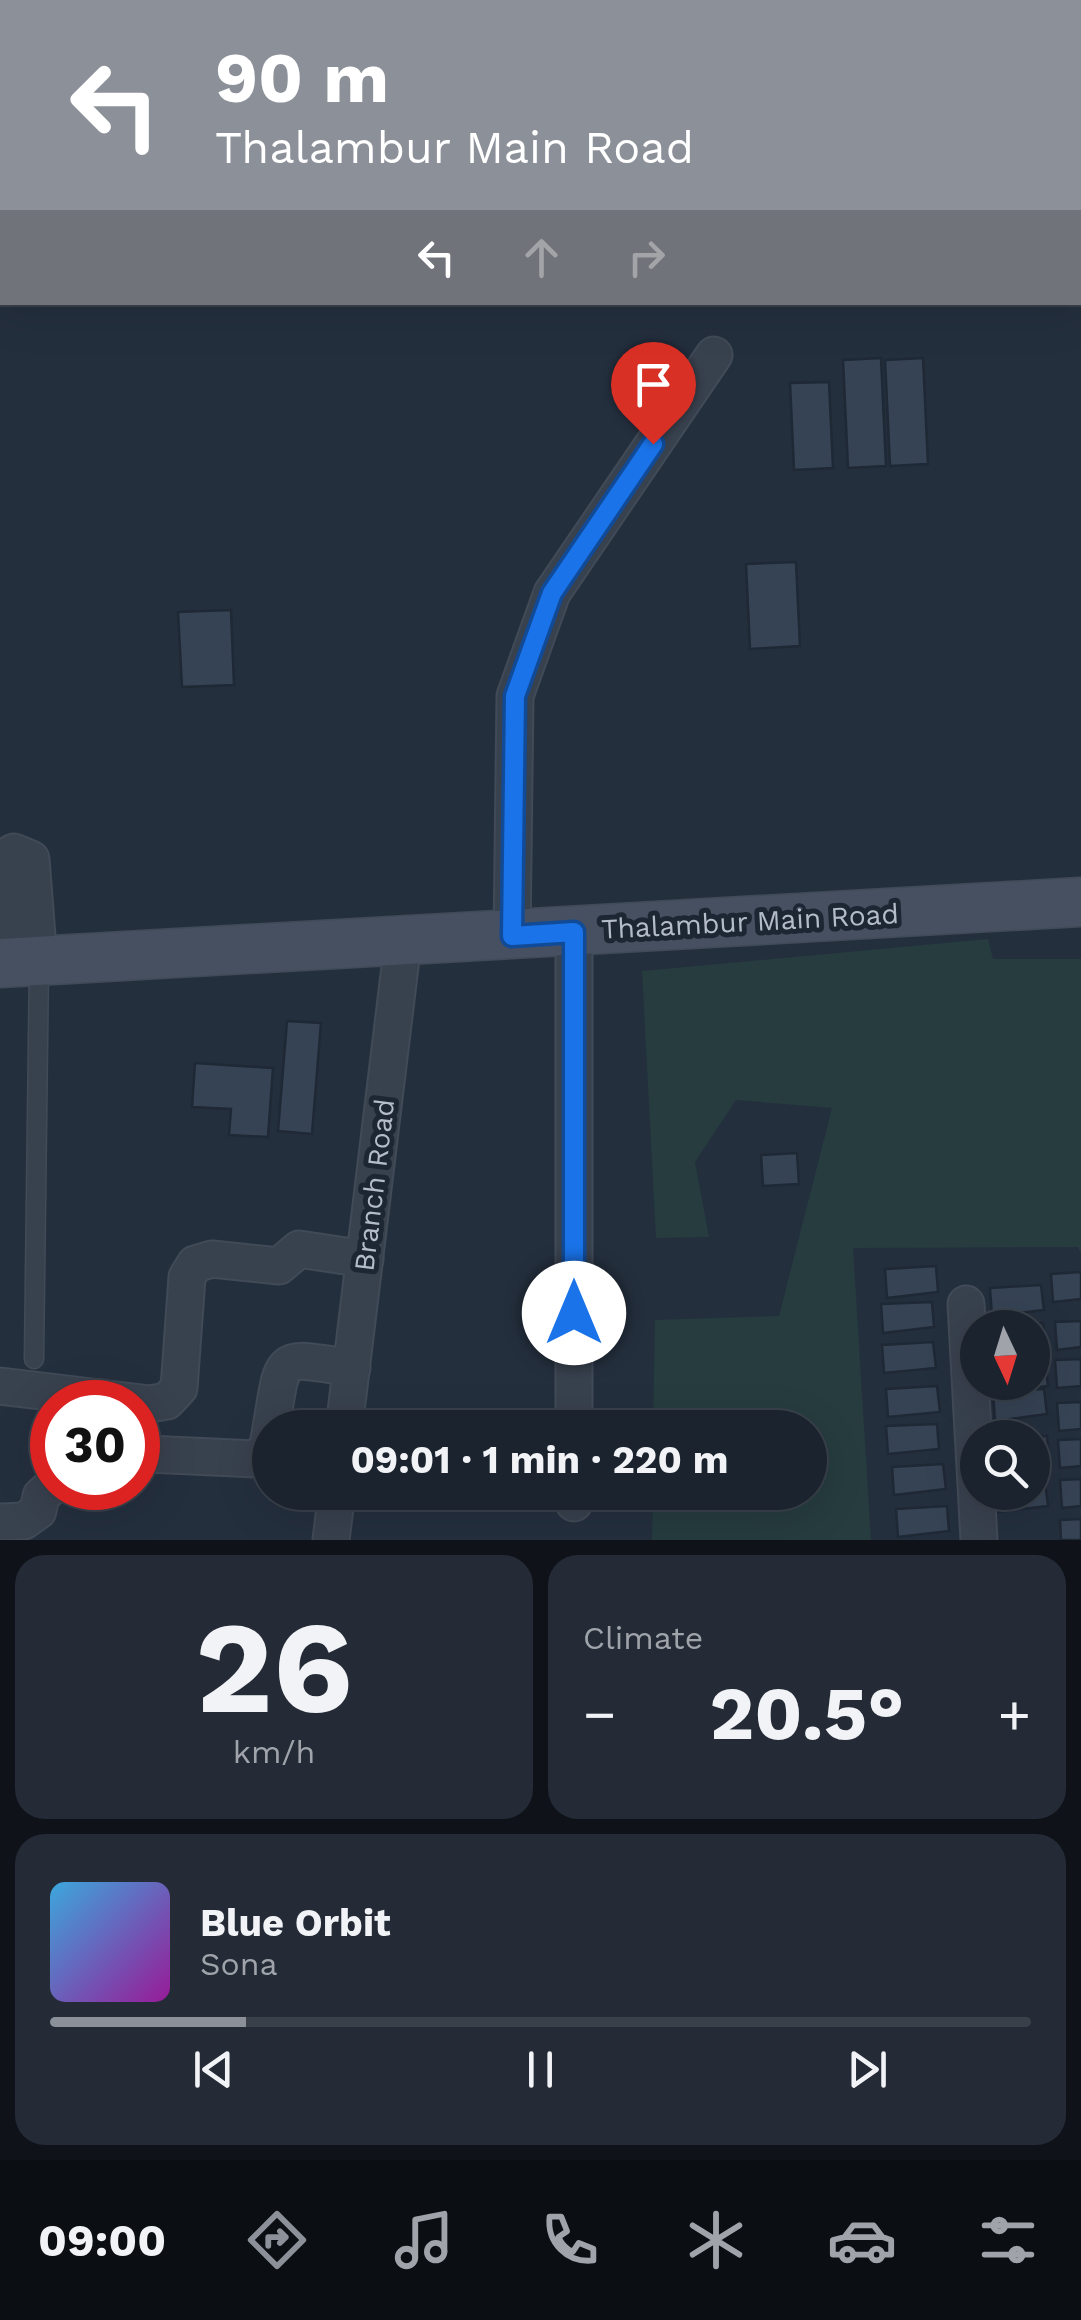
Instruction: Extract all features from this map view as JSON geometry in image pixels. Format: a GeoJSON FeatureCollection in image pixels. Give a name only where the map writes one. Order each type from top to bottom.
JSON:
{"type":"FeatureCollection","features":[{"type":"Feature","properties":{"kind":"street"},"geometry":{"type":"LineString","coordinates":[[512,936],[515,696],[552,593],[714,356]]}},
{"type":"Feature","properties":{"kind":"street"},"geometry":{"type":"LineString","coordinates":[[14,840],[1,858],[14,963]]}},
{"type":"Feature","properties":{"kind":"street","name":"Thalambur Main Road"},"geometry":{"type":"LineString","coordinates":[[14,963],[1081,902]]}},
{"type":"Feature","properties":{"kind":"street"},"geometry":{"type":"LineString","coordinates":[[574,932],[574,1410]]}},
{"type":"Feature","properties":{"kind":"street","name":"Branch Road"},"geometry":{"type":"LineString","coordinates":[[346,1410],[402,942]]}},
{"type":"Feature","properties":{"kind":"street"},"geometry":{"type":"LineString","coordinates":[[160,1402],[179,1388],[187,1278],[194,1264],[212,1260],[279,1266],[299,1249],[365,1259]]}},
{"type":"Feature","properties":{"kind":"street"},"geometry":{"type":"LineString","coordinates":[[966,1304],[979,1540]]}},
{"type":"Feature","properties":{"kind":"street"},"geometry":{"type":"LineString","coordinates":[[274,1410],[286,1365],[298,1359],[352,1368]]}},
{"type":"Feature","properties":{"kind":"street"},"geometry":{"type":"LineString","coordinates":[[0,1386],[30,1390]]}},
{"type":"Feature","properties":{"kind":"street"},"geometry":{"type":"LineString","coordinates":[[160,1459],[252,1459]]}},
{"type":"Feature","properties":{"kind":"street"},"geometry":{"type":"LineString","coordinates":[[0,1522],[24,1521],[38,1510]]}},
{"type":"Feature","properties":{"kind":"street"},"geometry":{"type":"LineString","coordinates":[[331,1540],[335,1510]]}},
{"type":"Feature","properties":{"kind":"lane"},"geometry":{"type":"LineString","coordinates":[[14,963],[34,1359]]}},
{"type":"Feature","properties":{"kind":"green space"},"geometry":{"type":"Polygon","coordinates":[[[988,939],[993,959],[1081,959],[1081,1254],[1078,1247],[853,1248],[871,1540],[652,1540],[653,1510],[827,1510],[827,1410],[653,1410],[655,1320],[779,1316],[832,1108],[736,1100],[695,1162],[709,1237],[656,1238],[642,971],[988,939]]]}},
{"type":"Feature","properties":{"kind":"building"},"geometry":{"type":"Polygon","coordinates":[[[881,358],[886,466],[848,468],[843,360],[881,358]]]}},
{"type":"Feature","properties":{"kind":"building"},"geometry":{"type":"Polygon","coordinates":[[[923,358],[928,464],[890,466],[885,360],[923,358]]]}},
{"type":"Feature","properties":{"kind":"building"},"geometry":{"type":"Polygon","coordinates":[[[829,382],[833,468],[794,470],[790,383],[829,382]]]}},
{"type":"Feature","properties":{"kind":"building"},"geometry":{"type":"Polygon","coordinates":[[[796,562],[800,646],[750,649],[746,564],[796,562]]]}},
{"type":"Feature","properties":{"kind":"building"},"geometry":{"type":"Polygon","coordinates":[[[231,610],[234,685],[182,687],[178,612],[231,610]]]}},
{"type":"Feature","properties":{"kind":"building"},"geometry":{"type":"Polygon","coordinates":[[[287,1021],[321,1023],[312,1134],[278,1131],[287,1021]]]}},
{"type":"Feature","properties":{"kind":"building"},"geometry":{"type":"Polygon","coordinates":[[[195,1063],[273,1068],[268,1137],[229,1135],[231,1109],[192,1107],[195,1063]]]}},
{"type":"Feature","properties":{"kind":"building"},"geometry":{"type":"Polygon","coordinates":[[[797,1153],[799,1184],[763,1186],[761,1155],[797,1153]]]}},
{"type":"Feature","properties":{"kind":"building"},"geometry":{"type":"Polygon","coordinates":[[[936,1266],[938,1292],[887,1298],[885,1269],[936,1266]]]}},
{"type":"Feature","properties":{"kind":"building"},"geometry":{"type":"Polygon","coordinates":[[[1081,1272],[1081,1299],[1053,1302],[1051,1274],[1081,1272]]]}},
{"type":"Feature","properties":{"kind":"building"},"geometry":{"type":"Polygon","coordinates":[[[1041,1285],[1044,1310],[992,1310],[990,1288],[1041,1285]]]}},
{"type":"Feature","properties":{"kind":"building"},"geometry":{"type":"Polygon","coordinates":[[[932,1302],[934,1327],[883,1333],[881,1304],[932,1302]]]}},
{"type":"Feature","properties":{"kind":"building"},"geometry":{"type":"Polygon","coordinates":[[[1081,1321],[1081,1347],[1057,1350],[1055,1322],[1081,1321]]]}},
{"type":"Feature","properties":{"kind":"building"},"geometry":{"type":"Polygon","coordinates":[[[933,1342],[936,1368],[884,1373],[882,1345],[933,1342]]]}},
{"type":"Feature","properties":{"kind":"building"},"geometry":{"type":"Polygon","coordinates":[[[1081,1359],[1081,1386],[1057,1388],[1055,1360],[1081,1359]]]}},
{"type":"Feature","properties":{"kind":"building"},"geometry":{"type":"Polygon","coordinates":[[[937,1386],[940,1412],[888,1417],[886,1389],[937,1386]]]}},
{"type":"Feature","properties":{"kind":"building"},"geometry":{"type":"Polygon","coordinates":[[[994,1400],[1045,1400],[1047,1414],[995,1420],[994,1400]]]}},
{"type":"Feature","properties":{"kind":"building"},"geometry":{"type":"Polygon","coordinates":[[[1081,1402],[1081,1429],[1059,1431],[1057,1403],[1081,1402]]]}},
{"type":"Feature","properties":{"kind":"building"},"geometry":{"type":"Polygon","coordinates":[[[937,1424],[939,1449],[888,1454],[886,1426],[937,1424]]]}},
{"type":"Feature","properties":{"kind":"building"},"geometry":{"type":"Polygon","coordinates":[[[1081,1439],[1081,1466],[1060,1468],[1058,1440],[1081,1439]]]}},
{"type":"Feature","properties":{"kind":"building"},"geometry":{"type":"Polygon","coordinates":[[[943,1464],[946,1489],[894,1495],[892,1467],[943,1464]]]}},
{"type":"Feature","properties":{"kind":"building"},"geometry":{"type":"Polygon","coordinates":[[[1081,1479],[1081,1506],[1062,1508],[1060,1480],[1081,1479]]]}},
{"type":"Feature","properties":{"kind":"building"},"geometry":{"type":"Polygon","coordinates":[[[947,1506],[949,1531],[898,1537],[896,1509],[947,1506]]]}},
{"type":"Feature","properties":{"kind":"building"},"geometry":{"type":"Polygon","coordinates":[[[1081,1519],[1081,1540],[1061,1540],[1060,1520],[1081,1519]]]}},
{"type":"Feature","properties":{"kind":"route"},"geometry":{"type":"LineString","coordinates":[[574,1313],[574,932],[512,936],[515,696],[552,593],[653,444]]}}]}
